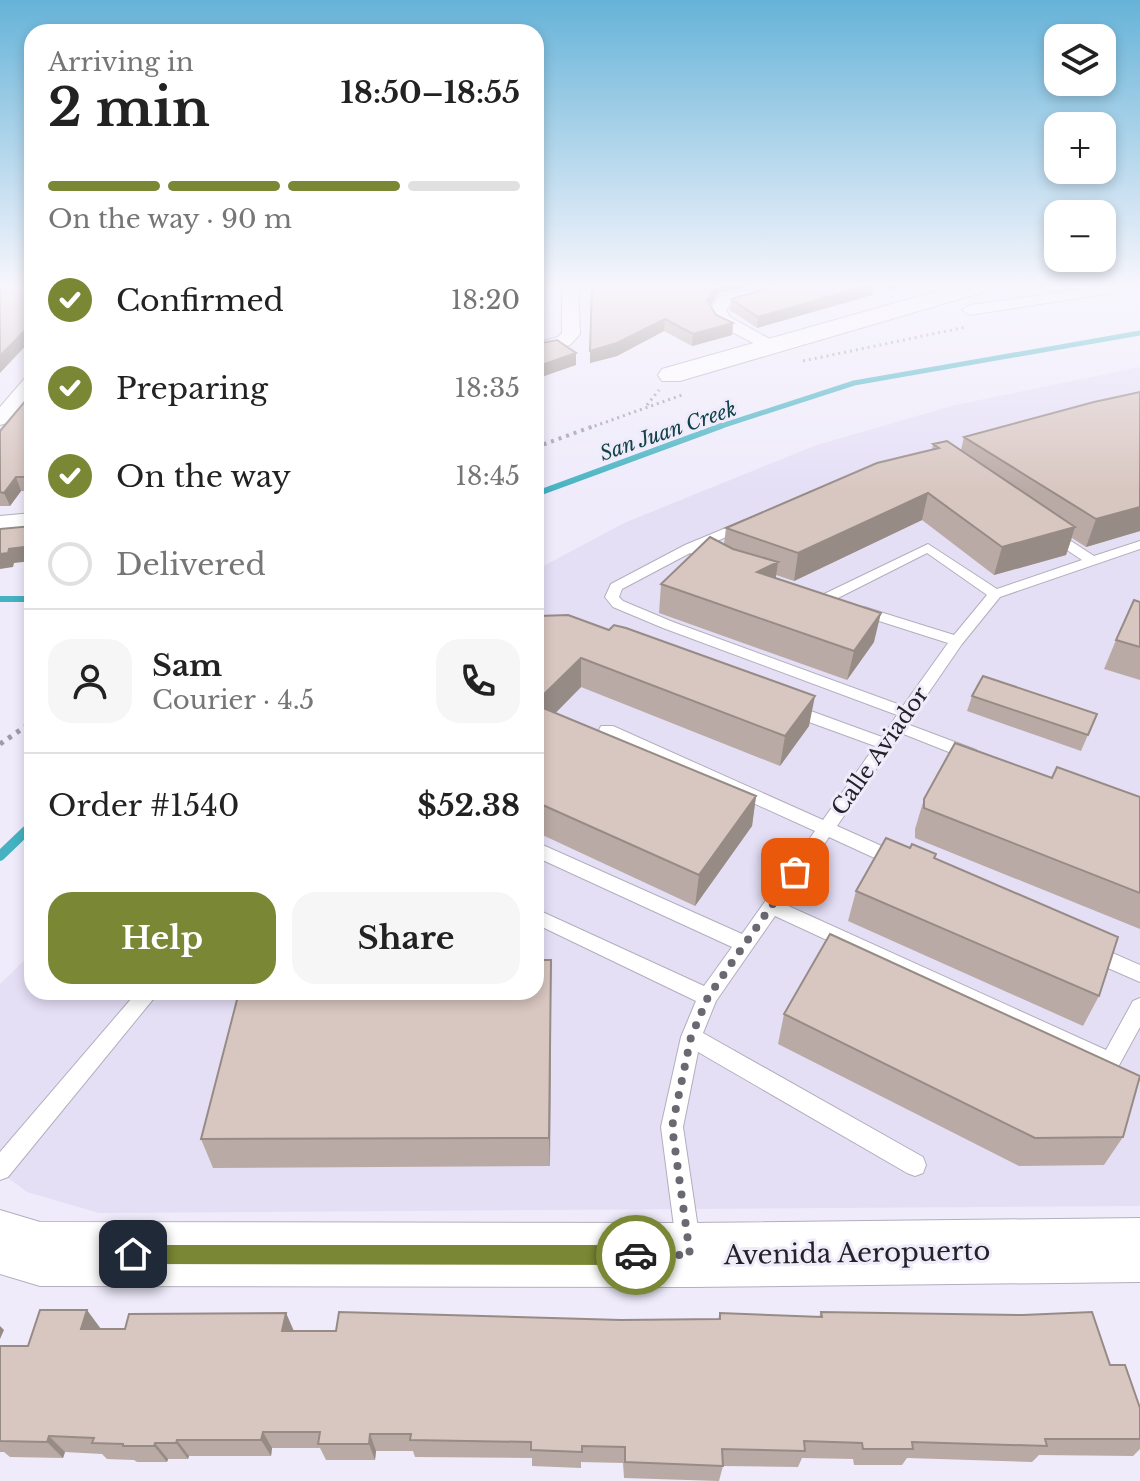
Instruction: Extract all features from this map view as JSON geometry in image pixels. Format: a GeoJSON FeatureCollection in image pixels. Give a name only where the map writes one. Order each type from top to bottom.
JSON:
{"type":"FeatureCollection","features":[{"type":"Feature","properties":{"kind":"street"},"geometry":{"type":"LineString","coordinates":[[681,383],[751,355]]}},
{"type":"Feature","properties":{"kind":"street"},"geometry":{"type":"LineString","coordinates":[[0,419],[24,391]]}},
{"type":"Feature","properties":{"kind":"street"},"geometry":{"type":"LineString","coordinates":[[0,523],[24,521]]}},
{"type":"Feature","properties":{"kind":"street","name":"Avenida Aeropuerto"},"geometry":{"type":"LineString","coordinates":[[0,1242],[40,1254],[690,1255],[1140,1250]]}},
{"type":"Feature","properties":{"kind":"lane"},"geometry":{"type":"LineString","coordinates":[[761,517],[690,548],[616,587],[612,597],[618,604],[902,719],[981,758]]}},
{"type":"Feature","properties":{"kind":"lane"},"geometry":{"type":"LineString","coordinates":[[1042,528],[1092,561]]}},
{"type":"Feature","properties":{"kind":"lane"},"geometry":{"type":"LineString","coordinates":[[825,599],[928,548],[995,594],[1140,545]]}},
{"type":"Feature","properties":{"kind":"lane"},"geometry":{"type":"LineString","coordinates":[[690,548],[724,565]]}},
{"type":"Feature","properties":{"kind":"lane"},"geometry":{"type":"LineString","coordinates":[[810,594],[957,641]]}},
{"type":"Feature","properties":{"kind":"lane","name":"Calle Aviador"},"geometry":{"type":"LineString","coordinates":[[690,1255],[672,1127],[691,1037],[708,997],[957,641],[995,594]]}},
{"type":"Feature","properties":{"kind":"lane"},"geometry":{"type":"LineString","coordinates":[[782,707],[885,744]]}},
{"type":"Feature","properties":{"kind":"lane"},"geometry":{"type":"LineString","coordinates":[[607,730],[912,867]]}},
{"type":"Feature","properties":{"kind":"lane"},"geometry":{"type":"LineString","coordinates":[[544,853],[745,944]]}},
{"type":"Feature","properties":{"kind":"lane"},"geometry":{"type":"LineString","coordinates":[[771,906],[1110,1062],[1140,1007]]}},
{"type":"Feature","properties":{"kind":"lane"},"geometry":{"type":"LineString","coordinates":[[544,920],[708,997]]}},
{"type":"Feature","properties":{"kind":"lane"},"geometry":{"type":"LineString","coordinates":[[1069,941],[1140,974]]}},
{"type":"Feature","properties":{"kind":"lane"},"geometry":{"type":"LineString","coordinates":[[0,1169],[142,1000]]}},
{"type":"Feature","properties":{"kind":"lane"},"geometry":{"type":"LineString","coordinates":[[691,1037],[915,1165]]}},
{"type":"Feature","properties":{"kind":"path"},"geometry":{"type":"LineString","coordinates":[[800,362],[826,355]]}},
{"type":"Feature","properties":{"kind":"path"},"geometry":{"type":"LineString","coordinates":[[544,443],[681,383]]}},
{"type":"Feature","properties":{"kind":"path"},"geometry":{"type":"LineString","coordinates":[[0,744],[24,728]]}},
{"type":"Feature","properties":{"kind":"shaded area"},"geometry":{"type":"Polygon","coordinates":[[[1140,367],[1140,1206],[99,1213],[27,1192],[0,1172],[0,984],[24,961],[24,1000],[544,1000],[544,566],[624,523],[814,446],[951,406],[1140,367]]]}},
{"type":"Feature","properties":{"kind":"building"},"geometry":{"type":"Polygon","coordinates":[[[544,355],[570,355],[544,364],[544,355]]]}},
{"type":"Feature","properties":{"kind":"building"},"geometry":{"type":"Polygon","coordinates":[[[1140,392],[1140,507],[1096,519],[964,437],[1094,402],[1140,392]]]}},
{"type":"Feature","properties":{"kind":"building"},"geometry":{"type":"Polygon","coordinates":[[[24,402],[24,477],[16,477],[4,493],[0,492],[0,431],[24,402]]]}},
{"type":"Feature","properties":{"kind":"building"},"geometry":{"type":"Polygon","coordinates":[[[947,441],[1075,527],[1002,547],[928,493],[798,553],[726,528],[877,463],[939,448],[933,444],[947,441]]]}},
{"type":"Feature","properties":{"kind":"building"},"geometry":{"type":"Polygon","coordinates":[[[24,527],[24,547],[0,554],[0,529],[24,527]]]}},
{"type":"Feature","properties":{"kind":"building"},"geometry":{"type":"Polygon","coordinates":[[[710,537],[733,549],[778,562],[757,572],[881,613],[854,651],[661,584],[710,537]]]}},
{"type":"Feature","properties":{"kind":"building"},"geometry":{"type":"Polygon","coordinates":[[[1134,600],[1140,602],[1140,647],[1116,640],[1134,600]]]}},
{"type":"Feature","properties":{"kind":"building"},"geometry":{"type":"Polygon","coordinates":[[[568,615],[609,630],[614,625],[626,628],[815,696],[785,736],[581,658],[544,694],[544,616],[568,615]]]}},
{"type":"Feature","properties":{"kind":"building"},"geometry":{"type":"Polygon","coordinates":[[[983,676],[1097,714],[1088,735],[972,696],[983,676]]]}},
{"type":"Feature","properties":{"kind":"building"},"geometry":{"type":"Polygon","coordinates":[[[544,708],[756,796],[699,875],[544,806],[544,708]]]}},
{"type":"Feature","properties":{"kind":"building"},"geometry":{"type":"Polygon","coordinates":[[[955,743],[1052,778],[1057,767],[1140,797],[1140,893],[924,808],[924,799],[955,743]]]}},
{"type":"Feature","properties":{"kind":"building"},"geometry":{"type":"Polygon","coordinates":[[[886,838],[936,854],[934,858],[1118,937],[1099,996],[856,891],[886,838]]]}},
{"type":"Feature","properties":{"kind":"building"},"geometry":{"type":"Polygon","coordinates":[[[830,934],[1140,1076],[1123,1137],[1035,1138],[784,1014],[830,934]]]}},
{"type":"Feature","properties":{"kind":"building"},"geometry":{"type":"Polygon","coordinates":[[[544,960],[551,960],[549,1138],[201,1139],[237,1000],[544,1000],[544,960]]]}},
{"type":"Feature","properties":{"kind":"building"},"geometry":{"type":"Polygon","coordinates":[[[40,1310],[87,1310],[81,1329],[125,1329],[129,1314],[286,1313],[282,1331],[336,1331],[339,1312],[621,1320],[720,1319],[720,1313],[822,1317],[821,1312],[1023,1315],[1092,1312],[1110,1365],[1125,1365],[1140,1408],[1140,1439],[1045,1439],[1047,1446],[912,1442],[913,1449],[863,1449],[862,1443],[804,1441],[805,1451],[722,1449],[723,1466],[625,1462],[625,1447],[582,1446],[582,1452],[531,1450],[531,1442],[410,1440],[411,1434],[370,1434],[369,1444],[318,1444],[320,1432],[263,1432],[261,1440],[177,1440],[176,1443],[155,1443],[154,1446],[123,1446],[92,1443],[94,1438],[49,1436],[47,1442],[0,1441],[0,1346],[28,1346],[40,1310]]]}},
{"type":"Feature","properties":{"kind":"waterway","name":"San Juan Creek"},"geometry":{"type":"LineString","coordinates":[[720,426],[854,383],[1014,355]]}},
{"type":"Feature","properties":{"kind":"waterway","name":"San Juan Creek"},"geometry":{"type":"LineString","coordinates":[[544,491],[720,426]]}},
{"type":"Feature","properties":{"kind":"waterway","name":"San Juan Creek"},"geometry":{"type":"LineString","coordinates":[[715,428],[720,426]]}},
{"type":"Feature","properties":{"kind":"waterway"},"geometry":{"type":"LineString","coordinates":[[0,599],[24,599]]}},
{"type":"Feature","properties":{"kind":"waterway","name":"San Juan Creek"},"geometry":{"type":"LineString","coordinates":[[0,856],[24,833]]}},
{"type":"Feature","properties":{"kind":"way so far"},"geometry":{"type":"LineString","coordinates":[[636,1255],[690,1255],[672,1127],[691,1037],[708,997],[795,872]]}},
{"type":"Feature","properties":{"kind":"route"},"geometry":{"type":"LineString","coordinates":[[133,1254],[636,1255]]}}]}
